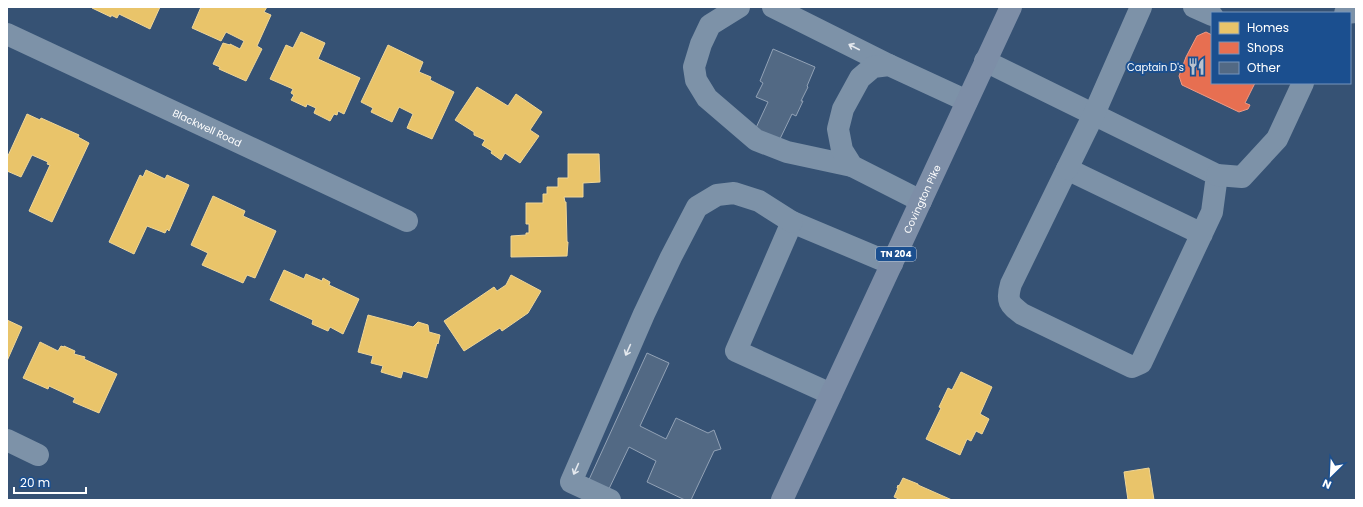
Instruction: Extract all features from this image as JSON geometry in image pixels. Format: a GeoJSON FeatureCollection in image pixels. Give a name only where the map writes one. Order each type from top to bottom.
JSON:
{"type":"FeatureCollection","features":[{"type":"Feature","properties":{"kind":"main road","name":"Covington Pike"},"geometry":{"type":"LineString","coordinates":[[782,500],[1011,7]]}},
{"type":"Feature","properties":{"kind":"street"},"geometry":{"type":"LineString","coordinates":[[739,7],[710,25],[701,44],[694,67],[696,80],[707,98],[756,140],[787,152],[852,166],[921,201]]}},
{"type":"Feature","properties":{"kind":"street"},"geometry":{"type":"LineString","coordinates":[[773,7],[889,65],[967,101]]}},
{"type":"Feature","properties":{"kind":"street"},"geometry":{"type":"LineString","coordinates":[[1141,7],[1094,114],[1011,284],[1008,294],[1010,304],[1022,314],[1132,367],[1141,363],[1212,212],[1217,175]]}},
{"type":"Feature","properties":{"kind":"street"},"geometry":{"type":"LineString","coordinates":[[1194,7],[1211,15]]}},
{"type":"Feature","properties":{"kind":"street","name":"Blackwell Road"},"geometry":{"type":"LineString","coordinates":[[7,34],[407,222]]}},
{"type":"Feature","properties":{"kind":"street"},"geometry":{"type":"LineString","coordinates":[[985,61],[1217,175],[1242,177],[1277,139],[1303,84]]}},
{"type":"Feature","properties":{"kind":"street"},"geometry":{"type":"LineString","coordinates":[[852,166],[842,150],[838,129],[843,109],[860,78],[873,67],[889,65]]}},
{"type":"Feature","properties":{"kind":"street"},"geometry":{"type":"LineString","coordinates":[[1067,170],[1202,234]]}},
{"type":"Feature","properties":{"kind":"street"},"geometry":{"type":"LineString","coordinates":[[610,500],[571,482],[644,314],[697,207],[716,195],[734,193],[759,201],[792,222],[892,264]]}},
{"type":"Feature","properties":{"kind":"street"},"geometry":{"type":"LineString","coordinates":[[792,222],[736,351],[831,394]]}},
{"type":"Feature","properties":{"kind":"street"},"geometry":{"type":"LineString","coordinates":[[7,440],[38,456]]}},
{"type":"Feature","properties":{"kind":"building: Homes"},"geometry":{"type":"Polygon","coordinates":[[[160,7],[150,29],[119,14],[117,18],[111,15],[111,17],[92,8],[160,7]]]}},
{"type":"Feature","properties":{"kind":"building: Homes"},"geometry":{"type":"Polygon","coordinates":[[[201,7],[267,7],[264,12],[271,15],[257,46],[262,49],[246,81],[219,69],[220,67],[213,64],[223,43],[230,44],[240,49],[244,41],[226,32],[221,41],[192,28],[201,7]]]}},
{"type":"Feature","properties":{"kind":"building: Homes"},"geometry":{"type":"Polygon","coordinates":[[[301,32],[325,43],[318,59],[360,78],[344,114],[338,111],[337,115],[334,114],[330,121],[314,113],[316,108],[307,104],[306,107],[291,100],[294,95],[291,93],[293,89],[270,79],[286,45],[293,48],[301,32]]]}},
{"type":"Feature","properties":{"kind":"building: Homes"},"geometry":{"type":"Polygon","coordinates":[[[388,45],[423,62],[419,72],[431,77],[430,80],[454,92],[432,139],[407,128],[413,114],[399,107],[392,122],[371,112],[373,108],[361,102],[388,45]]]}},
{"type":"Feature","properties":{"kind":"building: Homes"},"geometry":{"type":"Polygon","coordinates":[[[477,87],[508,106],[516,94],[542,112],[530,130],[539,136],[520,163],[505,153],[501,160],[491,153],[492,151],[482,145],[485,140],[474,135],[474,132],[455,120],[477,87]]]}},
{"type":"Feature","properties":{"kind":"building: Homes"},"geometry":{"type":"Polygon","coordinates":[[[27,114],[40,120],[41,118],[79,135],[78,137],[89,143],[52,222],[29,211],[50,165],[47,164],[48,162],[32,155],[21,177],[7,171],[7,158],[27,114]]]}},
{"type":"Feature","properties":{"kind":"building: Homes"},"geometry":{"type":"Polygon","coordinates":[[[568,154],[599,154],[600,182],[583,183],[583,197],[564,197],[566,202],[568,242],[567,256],[511,257],[511,236],[526,235],[526,233],[529,233],[529,224],[526,224],[526,203],[543,203],[543,194],[547,194],[547,187],[558,187],[558,178],[568,178],[568,154]]]}},
{"type":"Feature","properties":{"kind":"building: Homes"},"geometry":{"type":"Polygon","coordinates":[[[146,170],[165,179],[167,175],[189,185],[169,231],[167,229],[165,233],[147,226],[134,254],[109,242],[140,175],[143,177],[146,170]]]}},
{"type":"Feature","properties":{"kind":"building: Homes"},"geometry":{"type":"Polygon","coordinates":[[[213,196],[245,211],[243,216],[276,231],[255,278],[247,275],[243,283],[202,265],[208,253],[191,245],[213,196]]]}},
{"type":"Feature","properties":{"kind":"building: Homes"},"geometry":{"type":"Polygon","coordinates":[[[284,270],[304,279],[306,274],[322,281],[323,278],[330,282],[329,285],[359,299],[343,334],[330,327],[328,331],[312,324],[313,320],[270,300],[284,270]]]}},
{"type":"Feature","properties":{"kind":"building: Homes"},"geometry":{"type":"Polygon","coordinates":[[[511,275],[541,291],[528,313],[502,331],[500,328],[464,351],[444,321],[494,287],[497,291],[506,285],[511,275]]]}},
{"type":"Feature","properties":{"kind":"building: Homes"},"geometry":{"type":"Polygon","coordinates":[[[368,315],[413,327],[418,322],[428,325],[429,332],[440,335],[427,378],[403,371],[401,378],[381,372],[383,366],[371,363],[373,356],[358,352],[368,315]]]}},
{"type":"Feature","properties":{"kind":"building: Homes"},"geometry":{"type":"Polygon","coordinates":[[[7,320],[22,327],[7,361],[7,320]]]}},
{"type":"Feature","properties":{"kind":"building: Homes"},"geometry":{"type":"Polygon","coordinates":[[[40,342],[58,351],[61,346],[64,346],[75,351],[74,354],[85,357],[84,359],[117,374],[99,413],[73,402],[75,398],[49,386],[48,389],[23,378],[40,342]]]}},
{"type":"Feature","properties":{"kind":"building: Homes"},"geometry":{"type":"Polygon","coordinates":[[[961,372],[992,387],[980,414],[989,419],[982,434],[976,431],[971,441],[967,439],[960,455],[926,439],[941,408],[939,407],[948,388],[952,390],[961,372]]]}},
{"type":"Feature","properties":{"kind":"building: Homes"},"geometry":{"type":"Polygon","coordinates":[[[1149,468],[1154,500],[1128,500],[1124,472],[1149,468]]]}},
{"type":"Feature","properties":{"kind":"building: Homes"},"geometry":{"type":"Polygon","coordinates":[[[903,478],[952,500],[901,500],[894,497],[898,485],[899,486],[903,478]]]}},
{"type":"Feature","properties":{"kind":"building: Shops","name":"Captain D's"},"geometry":{"type":"Polygon","coordinates":[[[1206,32],[1211,34],[1211,84],[1254,84],[1245,103],[1250,105],[1248,109],[1239,112],[1182,85],[1179,76],[1186,57],[1197,36],[1206,32]]]}},
{"type":"Feature","properties":{"kind":"building: Other"},"geometry":{"type":"Polygon","coordinates":[[[773,49],[815,67],[796,116],[792,114],[779,141],[755,130],[768,102],[756,97],[763,83],[760,81],[773,49]]]}},
{"type":"Feature","properties":{"kind":"building: Other"},"geometry":{"type":"Polygon","coordinates":[[[647,353],[669,363],[640,426],[666,439],[676,418],[708,433],[714,430],[721,449],[714,451],[691,500],[685,500],[647,482],[656,461],[629,447],[607,493],[587,484],[647,353]]]}},
{"type":"Feature","properties":{"kind":"place","name":"Captain D's"},"geometry":{"type":"Point","coordinates":[1197,67]}}]}
